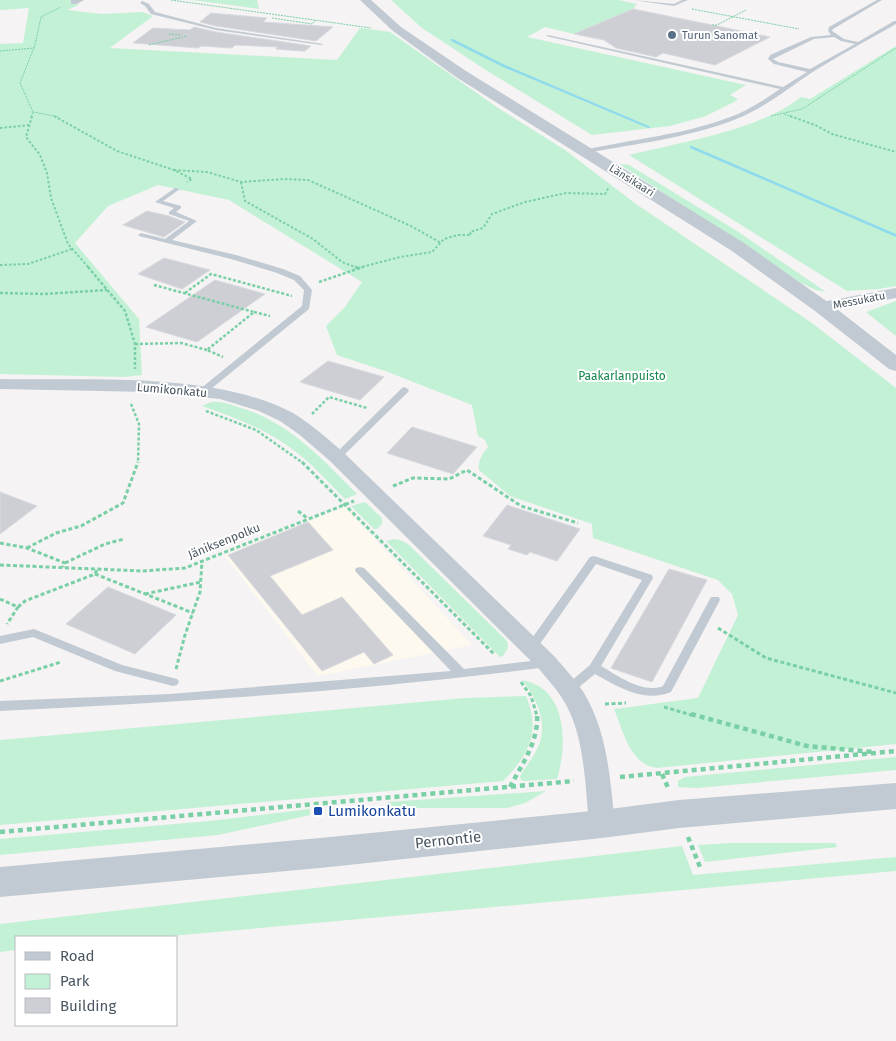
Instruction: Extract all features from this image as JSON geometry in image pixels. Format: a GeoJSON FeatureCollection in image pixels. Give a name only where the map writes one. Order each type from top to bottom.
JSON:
{"type":"FeatureCollection","features":[{"type":"Feature","properties":{"kind":"street","name":"Länsikaari"},"geometry":{"type":"LineString","coordinates":[[366,0],[396,30],[461,74],[738,247],[822,307],[896,365]]}},
{"type":"Feature","properties":{"kind":"street","name":"Messukatu"},"geometry":{"type":"LineString","coordinates":[[822,307],[896,293]]}},
{"type":"Feature","properties":{"kind":"street","name":"Lumikonkatu"},"geometry":{"type":"LineString","coordinates":[[0,384],[131,387],[202,400],[262,406],[286,418],[310,434],[381,491],[547,663],[569,689],[579,706],[586,724],[597,779],[602,824]]}},
{"type":"Feature","properties":{"kind":"street","name":"Pernontie"},"geometry":{"type":"LineString","coordinates":[[0,882],[166,868],[602,824],[679,814],[896,796]]}},
{"type":"Feature","properties":{"kind":"lane"},"geometry":{"type":"LineString","coordinates":[[635,0],[674,5],[686,0]]}},
{"type":"Feature","properties":{"kind":"lane"},"geometry":{"type":"LineString","coordinates":[[835,36],[830,31],[831,28],[880,0]]}},
{"type":"Feature","properties":{"kind":"lane"},"geometry":{"type":"LineString","coordinates":[[142,2],[153,13],[216,29],[321,44]]}},
{"type":"Feature","properties":{"kind":"lane"},"geometry":{"type":"LineString","coordinates":[[586,151],[672,135],[733,118],[896,22]]}},
{"type":"Feature","properties":{"kind":"lane"},"geometry":{"type":"LineString","coordinates":[[548,36],[786,88]]}},
{"type":"Feature","properties":{"kind":"lane"},"geometry":{"type":"LineString","coordinates":[[811,71],[776,63],[770,59],[772,56],[813,38],[835,36],[858,43]]}},
{"type":"Feature","properties":{"kind":"lane"},"geometry":{"type":"LineString","coordinates":[[166,241],[194,221],[171,213],[179,207],[158,202],[177,189]]}},
{"type":"Feature","properties":{"kind":"lane"},"geometry":{"type":"LineString","coordinates":[[142,235],[280,271],[297,278],[308,290],[306,307],[237,363],[202,400]]}},
{"type":"Feature","properties":{"kind":"lane"},"geometry":{"type":"LineString","coordinates":[[338,457],[405,390]]}},
{"type":"Feature","properties":{"kind":"lane"},"geometry":{"type":"LineString","coordinates":[[531,648],[594,559],[648,578],[594,668],[569,689]]}},
{"type":"Feature","properties":{"kind":"lane"},"geometry":{"type":"LineString","coordinates":[[360,570],[461,674]]}},
{"type":"Feature","properties":{"kind":"lane"},"geometry":{"type":"LineString","coordinates":[[594,668],[632,687],[648,692],[662,693],[667,689],[716,600]]}},
{"type":"Feature","properties":{"kind":"lane"},"geometry":{"type":"LineString","coordinates":[[0,640],[34,633],[119,668],[173,682]]}},
{"type":"Feature","properties":{"kind":"lane"},"geometry":{"type":"LineString","coordinates":[[0,706],[170,698],[461,674],[547,663]]}},
{"type":"Feature","properties":{"kind":"path"},"geometry":{"type":"LineString","coordinates":[[172,0],[379,29]]}},
{"type":"Feature","properties":{"kind":"path"},"geometry":{"type":"LineString","coordinates":[[27,548],[56,533],[81,526],[122,502],[138,463],[139,424],[128,395],[135,378],[135,344],[125,311],[68,244],[50,198],[47,173],[40,155],[32,148],[26,137],[33,112],[20,83],[34,48],[38,24],[41,17],[53,10],[77,1]]}},
{"type":"Feature","properties":{"kind":"path"},"geometry":{"type":"LineString","coordinates":[[674,5],[835,36]]}},
{"type":"Feature","properties":{"kind":"path"},"geometry":{"type":"LineString","coordinates":[[712,25],[717,25],[746,10]]}},
{"type":"Feature","properties":{"kind":"path"},"geometry":{"type":"LineString","coordinates":[[293,21],[297,17]]}},
{"type":"Feature","properties":{"kind":"path"},"geometry":{"type":"LineString","coordinates":[[272,18],[312,24],[316,20]]}},
{"type":"Feature","properties":{"kind":"path"},"geometry":{"type":"LineString","coordinates":[[149,45],[187,36],[169,34]]}},
{"type":"Feature","properties":{"kind":"path"},"geometry":{"type":"LineString","coordinates":[[0,51],[34,48]]}},
{"type":"Feature","properties":{"kind":"path"},"geometry":{"type":"LineString","coordinates":[[733,118],[784,114],[802,109],[896,48]]}},
{"type":"Feature","properties":{"kind":"path"},"geometry":{"type":"LineString","coordinates":[[33,112],[58,117],[117,151],[174,170],[192,179],[177,189]]}},
{"type":"Feature","properties":{"kind":"path"},"geometry":{"type":"LineString","coordinates":[[784,114],[815,125],[832,134],[896,152]]}},
{"type":"Feature","properties":{"kind":"path"},"geometry":{"type":"LineString","coordinates":[[0,128],[30,125]]}},
{"type":"Feature","properties":{"kind":"path"},"geometry":{"type":"LineString","coordinates":[[174,170],[206,172],[241,182],[284,179],[308,180],[411,226],[441,243]]}},
{"type":"Feature","properties":{"kind":"path"},"geometry":{"type":"LineString","coordinates":[[241,182],[245,201],[313,240],[342,262],[359,269]]}},
{"type":"Feature","properties":{"kind":"path"},"geometry":{"type":"LineString","coordinates":[[304,286],[400,257],[432,252],[444,240],[458,235],[471,235],[470,232],[483,228],[492,214],[525,202],[566,193],[605,194],[610,184]]}},
{"type":"Feature","properties":{"kind":"path"},"geometry":{"type":"LineString","coordinates":[[0,266],[28,264],[72,249]]}},
{"type":"Feature","properties":{"kind":"path"},"geometry":{"type":"LineString","coordinates":[[184,293],[212,274],[306,300]]}},
{"type":"Feature","properties":{"kind":"path"},"geometry":{"type":"LineString","coordinates":[[154,285],[254,312],[207,350]]}},
{"type":"Feature","properties":{"kind":"path"},"geometry":{"type":"LineString","coordinates":[[0,293],[44,294],[107,290]]}},
{"type":"Feature","properties":{"kind":"path"},"geometry":{"type":"LineString","coordinates":[[135,344],[180,343],[207,350],[237,363]]}},
{"type":"Feature","properties":{"kind":"path"},"geometry":{"type":"LineString","coordinates":[[309,417],[329,397],[382,412]]}},
{"type":"Feature","properties":{"kind":"path"},"geometry":{"type":"LineString","coordinates":[[202,400],[280,444],[298,458],[346,504],[523,684],[531,697],[538,719],[536,738],[510,788]]}},
{"type":"Feature","properties":{"kind":"path","name":"Jäniksenpolku"},"geometry":{"type":"LineString","coordinates":[[0,565],[64,565],[143,571],[184,568],[413,478],[449,479],[467,470],[521,506],[578,523]]}},
{"type":"Feature","properties":{"kind":"path"},"geometry":{"type":"LineString","coordinates":[[298,511],[308,519]]}},
{"type":"Feature","properties":{"kind":"path"},"geometry":{"type":"LineString","coordinates":[[0,543],[27,548],[64,565],[106,544],[124,539]]}},
{"type":"Feature","properties":{"kind":"path"},"geometry":{"type":"LineString","coordinates":[[173,682],[184,635],[200,592],[202,561]]}},
{"type":"Feature","properties":{"kind":"path"},"geometry":{"type":"LineString","coordinates":[[4,628],[18,607],[25,602],[95,574],[98,568]]}},
{"type":"Feature","properties":{"kind":"path"},"geometry":{"type":"LineString","coordinates":[[95,574],[193,613]]}},
{"type":"Feature","properties":{"kind":"path"},"geometry":{"type":"LineString","coordinates":[[144,594],[201,582]]}},
{"type":"Feature","properties":{"kind":"path"},"geometry":{"type":"LineString","coordinates":[[0,599],[18,607]]}},
{"type":"Feature","properties":{"kind":"path"},"geometry":{"type":"LineString","coordinates":[[705,620],[766,658],[896,693]]}},
{"type":"Feature","properties":{"kind":"path"},"geometry":{"type":"LineString","coordinates":[[0,681],[83,654]]}},
{"type":"Feature","properties":{"kind":"path"},"geometry":{"type":"LineString","coordinates":[[606,704],[631,703]]}},
{"type":"Feature","properties":{"kind":"path"},"geometry":{"type":"LineString","coordinates":[[658,705],[807,746],[881,752]]}},
{"type":"Feature","properties":{"kind":"path"},"geometry":{"type":"LineString","coordinates":[[0,832],[510,788],[896,751]]}},
{"type":"Feature","properties":{"kind":"shaded area"},"geometry":{"type":"Polygon","coordinates":[[[345,507],[472,645],[318,676],[224,555],[345,507]]]}},
{"type":"Feature","properties":{"kind":"green space","name":"Paakarlanpuisto"},"geometry":{"type":"Polygon","coordinates":[[[0,0],[73,0],[70,2],[79,5],[67,10],[102,14],[142,12],[153,16],[110,48],[337,60],[360,28],[390,32],[498,108],[565,150],[636,204],[812,323],[896,388],[896,744],[657,768],[640,760],[634,754],[624,736],[614,709],[698,698],[738,615],[732,594],[718,580],[593,538],[592,524],[510,496],[479,470],[479,463],[488,447],[485,440],[478,436],[472,405],[388,372],[337,355],[326,326],[345,307],[362,282],[229,200],[158,185],[108,206],[75,243],[139,319],[142,375],[124,377],[0,374],[0,44],[23,43],[29,8],[0,10],[0,0]]]}},
{"type":"Feature","properties":{"kind":"green space"},"geometry":{"type":"Polygon","coordinates":[[[192,0],[257,0],[259,9],[192,0]]]}},
{"type":"Feature","properties":{"kind":"green space"},"geometry":{"type":"Polygon","coordinates":[[[391,0],[619,0],[637,4],[633,9],[574,34],[545,27],[527,37],[746,85],[730,95],[738,99],[706,116],[670,126],[592,135],[481,67],[422,28],[391,0]]]}},
{"type":"Feature","properties":{"kind":"green space"},"geometry":{"type":"Polygon","coordinates":[[[896,46],[896,286],[847,291],[629,155],[719,134],[764,118],[801,97],[810,99],[896,46]]]}},
{"type":"Feature","properties":{"kind":"green space"},"geometry":{"type":"Polygon","coordinates":[[[619,164],[629,165],[737,231],[826,292],[816,290],[801,283],[619,164]]]}},
{"type":"Feature","properties":{"kind":"green space"},"geometry":{"type":"Polygon","coordinates":[[[896,301],[896,336],[866,312],[896,301]]]}},
{"type":"Feature","properties":{"kind":"green space"},"geometry":{"type":"Polygon","coordinates":[[[211,402],[222,403],[258,414],[290,432],[318,455],[357,494],[345,499],[307,461],[290,447],[267,433],[202,406],[211,402]]]}},
{"type":"Feature","properties":{"kind":"green space"},"geometry":{"type":"Polygon","coordinates":[[[365,502],[382,518],[382,524],[377,529],[374,529],[351,506],[365,502]]]}},
{"type":"Feature","properties":{"kind":"green space"},"geometry":{"type":"Polygon","coordinates":[[[394,539],[408,544],[507,641],[508,648],[503,656],[500,657],[386,541],[394,539]]]}},
{"type":"Feature","properties":{"kind":"green space"},"geometry":{"type":"Polygon","coordinates":[[[522,680],[537,685],[548,694],[556,705],[563,734],[557,779],[521,780],[520,776],[534,755],[542,733],[541,716],[538,708],[522,680]]]}},
{"type":"Feature","properties":{"kind":"green space"},"geometry":{"type":"Polygon","coordinates":[[[526,696],[532,720],[530,742],[520,762],[503,781],[0,825],[0,740],[465,698],[526,696]]]}},
{"type":"Feature","properties":{"kind":"green space"},"geometry":{"type":"Polygon","coordinates":[[[896,757],[896,770],[697,788],[678,787],[678,781],[685,777],[896,757]]]}},
{"type":"Feature","properties":{"kind":"green space"},"geometry":{"type":"Polygon","coordinates":[[[546,791],[525,803],[507,808],[387,808],[387,802],[546,791]]]}},
{"type":"Feature","properties":{"kind":"green space"},"geometry":{"type":"Polygon","coordinates":[[[310,809],[310,815],[218,835],[0,855],[0,839],[210,821],[310,809]]]}},
{"type":"Feature","properties":{"kind":"green space"},"geometry":{"type":"Polygon","coordinates":[[[729,843],[835,843],[837,847],[705,862],[698,845],[729,843]]]}},
{"type":"Feature","properties":{"kind":"green space"},"geometry":{"type":"Polygon","coordinates":[[[682,846],[693,875],[896,857],[896,871],[171,936],[15,936],[15,950],[0,952],[0,924],[682,846]]]}},
{"type":"Feature","properties":{"kind":"building","name":"Turun Sanomat"},"geometry":{"type":"Polygon","coordinates":[[[633,9],[770,37],[715,65],[663,53],[656,57],[616,48],[604,40],[574,34],[633,9]]]}},
{"type":"Feature","properties":{"kind":"building"},"geometry":{"type":"Polygon","coordinates":[[[211,13],[267,18],[263,22],[333,27],[316,41],[200,22],[211,13]]]}},
{"type":"Feature","properties":{"kind":"building"},"geometry":{"type":"Polygon","coordinates":[[[194,27],[311,46],[302,51],[276,49],[278,47],[235,45],[232,48],[201,46],[198,48],[133,43],[153,28],[190,30],[194,27]]]}},
{"type":"Feature","properties":{"kind":"building"},"geometry":{"type":"Polygon","coordinates":[[[147,211],[185,222],[164,237],[123,225],[147,211]]]}},
{"type":"Feature","properties":{"kind":"building"},"geometry":{"type":"Polygon","coordinates":[[[164,258],[210,270],[182,289],[138,274],[164,258]]]}},
{"type":"Feature","properties":{"kind":"building"},"geometry":{"type":"Polygon","coordinates":[[[215,280],[265,294],[197,342],[146,327],[215,280]]]}},
{"type":"Feature","properties":{"kind":"building"},"geometry":{"type":"Polygon","coordinates":[[[328,361],[384,377],[360,400],[300,382],[328,361]]]}},
{"type":"Feature","properties":{"kind":"building"},"geometry":{"type":"Polygon","coordinates":[[[412,427],[477,447],[453,474],[387,453],[412,427]]]}},
{"type":"Feature","properties":{"kind":"building"},"geometry":{"type":"Polygon","coordinates":[[[0,492],[37,506],[0,534],[0,492]]]}},
{"type":"Feature","properties":{"kind":"building"},"geometry":{"type":"Polygon","coordinates":[[[507,505],[580,529],[557,561],[530,552],[527,555],[508,549],[511,545],[483,536],[507,505]]]}},
{"type":"Feature","properties":{"kind":"building"},"geometry":{"type":"Polygon","coordinates":[[[308,522],[333,550],[270,576],[302,615],[342,597],[393,655],[374,664],[364,652],[322,671],[228,555],[308,522]]]}},
{"type":"Feature","properties":{"kind":"building"},"geometry":{"type":"Polygon","coordinates":[[[669,569],[707,580],[652,682],[611,668],[669,569]]]}},
{"type":"Feature","properties":{"kind":"building"},"geometry":{"type":"Polygon","coordinates":[[[108,587],[176,615],[135,654],[66,624],[108,587]]]}},
{"type":"Feature","properties":{"kind":"waterway"},"geometry":{"type":"LineString","coordinates":[[452,40],[504,66],[649,127]]}},
{"type":"Feature","properties":{"kind":"waterway"},"geometry":{"type":"LineString","coordinates":[[691,147],[896,236]]}},
{"type":"Feature","properties":{"kind":"place","name":"Turun Sanomat"},"geometry":{"type":"Point","coordinates":[672,35]}},
{"type":"Feature","properties":{"kind":"place","name":"Lumikonkatu"},"geometry":{"type":"Point","coordinates":[318,811]}}]}
